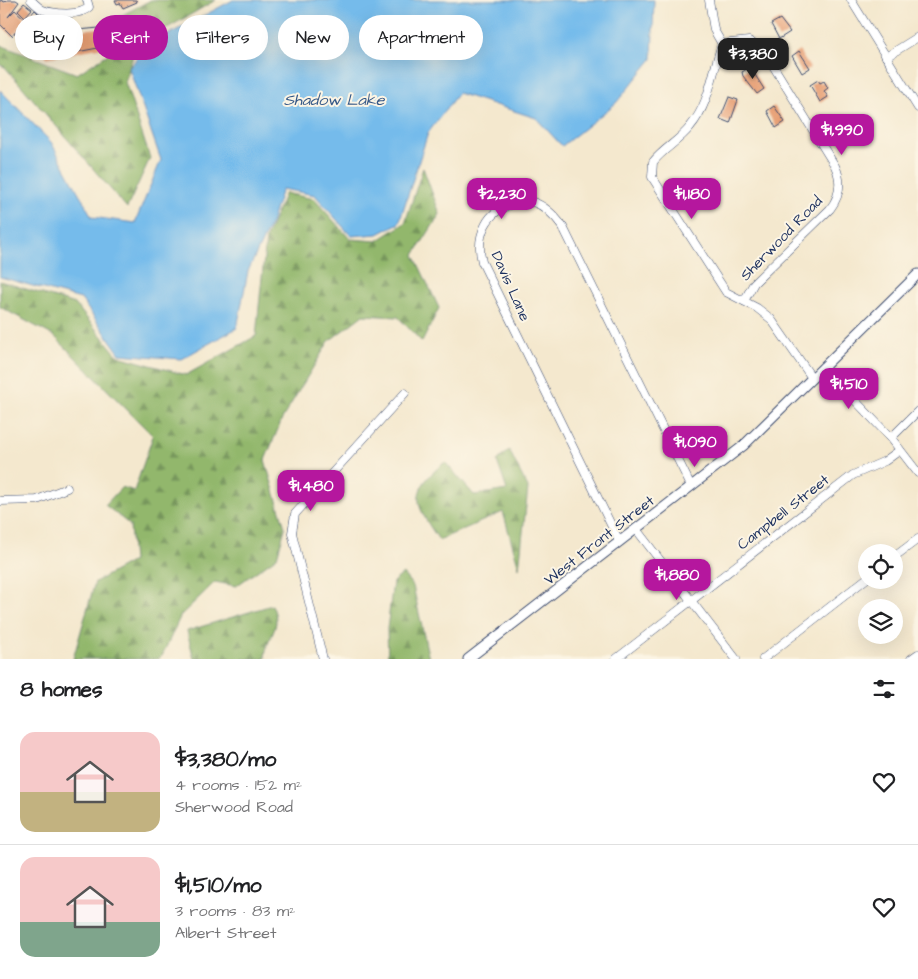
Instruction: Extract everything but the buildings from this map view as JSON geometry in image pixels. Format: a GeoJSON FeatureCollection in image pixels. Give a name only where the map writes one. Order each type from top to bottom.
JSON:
{"type":"FeatureCollection","features":[{"type":"Feature","properties":{"kind":"street"},"geometry":{"type":"LineString","coordinates":[[33,1],[44,10],[78,12],[85,11],[89,7],[88,0]]}},
{"type":"Feature","properties":{"kind":"street"},"geometry":{"type":"LineString","coordinates":[[709,0],[714,30],[722,44],[712,82],[701,110],[684,134],[658,155],[653,162],[651,172],[718,282],[731,296],[757,308],[771,319],[812,378]]}},
{"type":"Feature","properties":{"kind":"street"},"geometry":{"type":"LineString","coordinates":[[851,0],[918,108]]}},
{"type":"Feature","properties":{"kind":"street"},"geometry":{"type":"LineString","coordinates":[[886,57],[918,37]]}},
{"type":"Feature","properties":{"kind":"street","name":"Sherwood Road"},"geometry":{"type":"LineString","coordinates":[[722,44],[749,41],[764,51],[835,166],[840,180],[834,203],[754,283],[744,301]]}},
{"type":"Feature","properties":{"kind":"street","name":"Davis Lane"},"geometry":{"type":"LineString","coordinates":[[620,541],[482,262],[480,239],[493,213],[507,206],[533,202],[550,211],[559,222],[691,486]]}},
{"type":"Feature","properties":{"kind":"street","name":"West Front Street"},"geometry":{"type":"LineString","coordinates":[[468,659],[744,446],[918,274]]}},
{"type":"Feature","properties":{"kind":"street"},"geometry":{"type":"LineString","coordinates":[[824,367],[891,438],[918,473]]}},
{"type":"Feature","properties":{"kind":"street"},"geometry":{"type":"LineString","coordinates":[[323,659],[292,533],[292,523],[295,514],[310,496],[405,393]]}},
{"type":"Feature","properties":{"kind":"street"},"geometry":{"type":"LineString","coordinates":[[891,438],[918,411]]}},
{"type":"Feature","properties":{"kind":"street","name":"Campbell Street"},"geometry":{"type":"LineString","coordinates":[[616,659],[853,475],[885,461],[900,450]]}},
{"type":"Feature","properties":{"kind":"street"},"geometry":{"type":"LineString","coordinates":[[0,502],[37,500],[67,488]]}},
{"type":"Feature","properties":{"kind":"street"},"geometry":{"type":"LineString","coordinates":[[636,529],[736,659]]}},
{"type":"Feature","properties":{"kind":"street"},"geometry":{"type":"LineString","coordinates":[[903,551],[918,539]]}},
{"type":"Feature","properties":{"kind":"street"},"geometry":{"type":"LineString","coordinates":[[763,659],[858,585]]}},
{"type":"Feature","properties":{"kind":"street"},"geometry":{"type":"LineString","coordinates":[[911,659],[918,654]]}},
{"type":"Feature","properties":{"kind":"green space"},"geometry":{"type":"Polygon","coordinates":[[[151,0],[216,0],[190,15],[178,15],[178,22],[168,28],[168,15],[122,15],[151,0]]]}},
{"type":"Feature","properties":{"kind":"green space"},"geometry":{"type":"Polygon","coordinates":[[[0,45],[15,51],[15,60],[40,60],[77,74],[99,60],[132,60],[125,82],[150,158],[127,208],[5,67],[0,65],[0,45]]]}},
{"type":"Feature","properties":{"kind":"green space"},"geometry":{"type":"Polygon","coordinates":[[[423,168],[440,214],[414,255],[439,308],[422,342],[398,317],[363,315],[329,341],[283,417],[265,460],[285,528],[277,557],[236,586],[215,582],[181,615],[162,656],[157,659],[73,659],[95,582],[133,561],[130,525],[105,505],[122,487],[134,491],[153,436],[54,336],[0,307],[0,281],[75,304],[118,356],[186,375],[256,336],[266,238],[285,193],[314,199],[350,239],[377,241],[405,223],[423,168]]]}},
{"type":"Feature","properties":{"kind":"green space"},"geometry":{"type":"Polygon","coordinates":[[[509,450],[528,488],[519,568],[503,512],[439,540],[424,516],[419,498],[420,490],[425,482],[445,462],[474,495],[507,490],[497,461],[509,450]]]}},
{"type":"Feature","properties":{"kind":"green space"},"geometry":{"type":"Polygon","coordinates":[[[403,574],[413,586],[429,659],[388,659],[387,629],[393,582],[403,574]]]}},
{"type":"Feature","properties":{"kind":"green space"},"geometry":{"type":"Polygon","coordinates":[[[272,605],[276,621],[265,659],[194,659],[187,631],[272,605]]]}},
{"type":"Feature","properties":{"kind":"water","name":"Shadow Lake"},"geometry":{"type":"Polygon","coordinates":[[[233,0],[654,0],[652,59],[616,103],[562,146],[536,118],[458,93],[428,133],[399,223],[378,234],[351,236],[315,195],[282,189],[271,223],[248,271],[237,328],[181,359],[120,354],[81,299],[0,277],[0,90],[51,142],[92,217],[135,223],[161,160],[129,68],[136,60],[168,60],[168,35],[178,29],[178,60],[268,60],[268,15],[205,15],[233,0]]]}}]}
